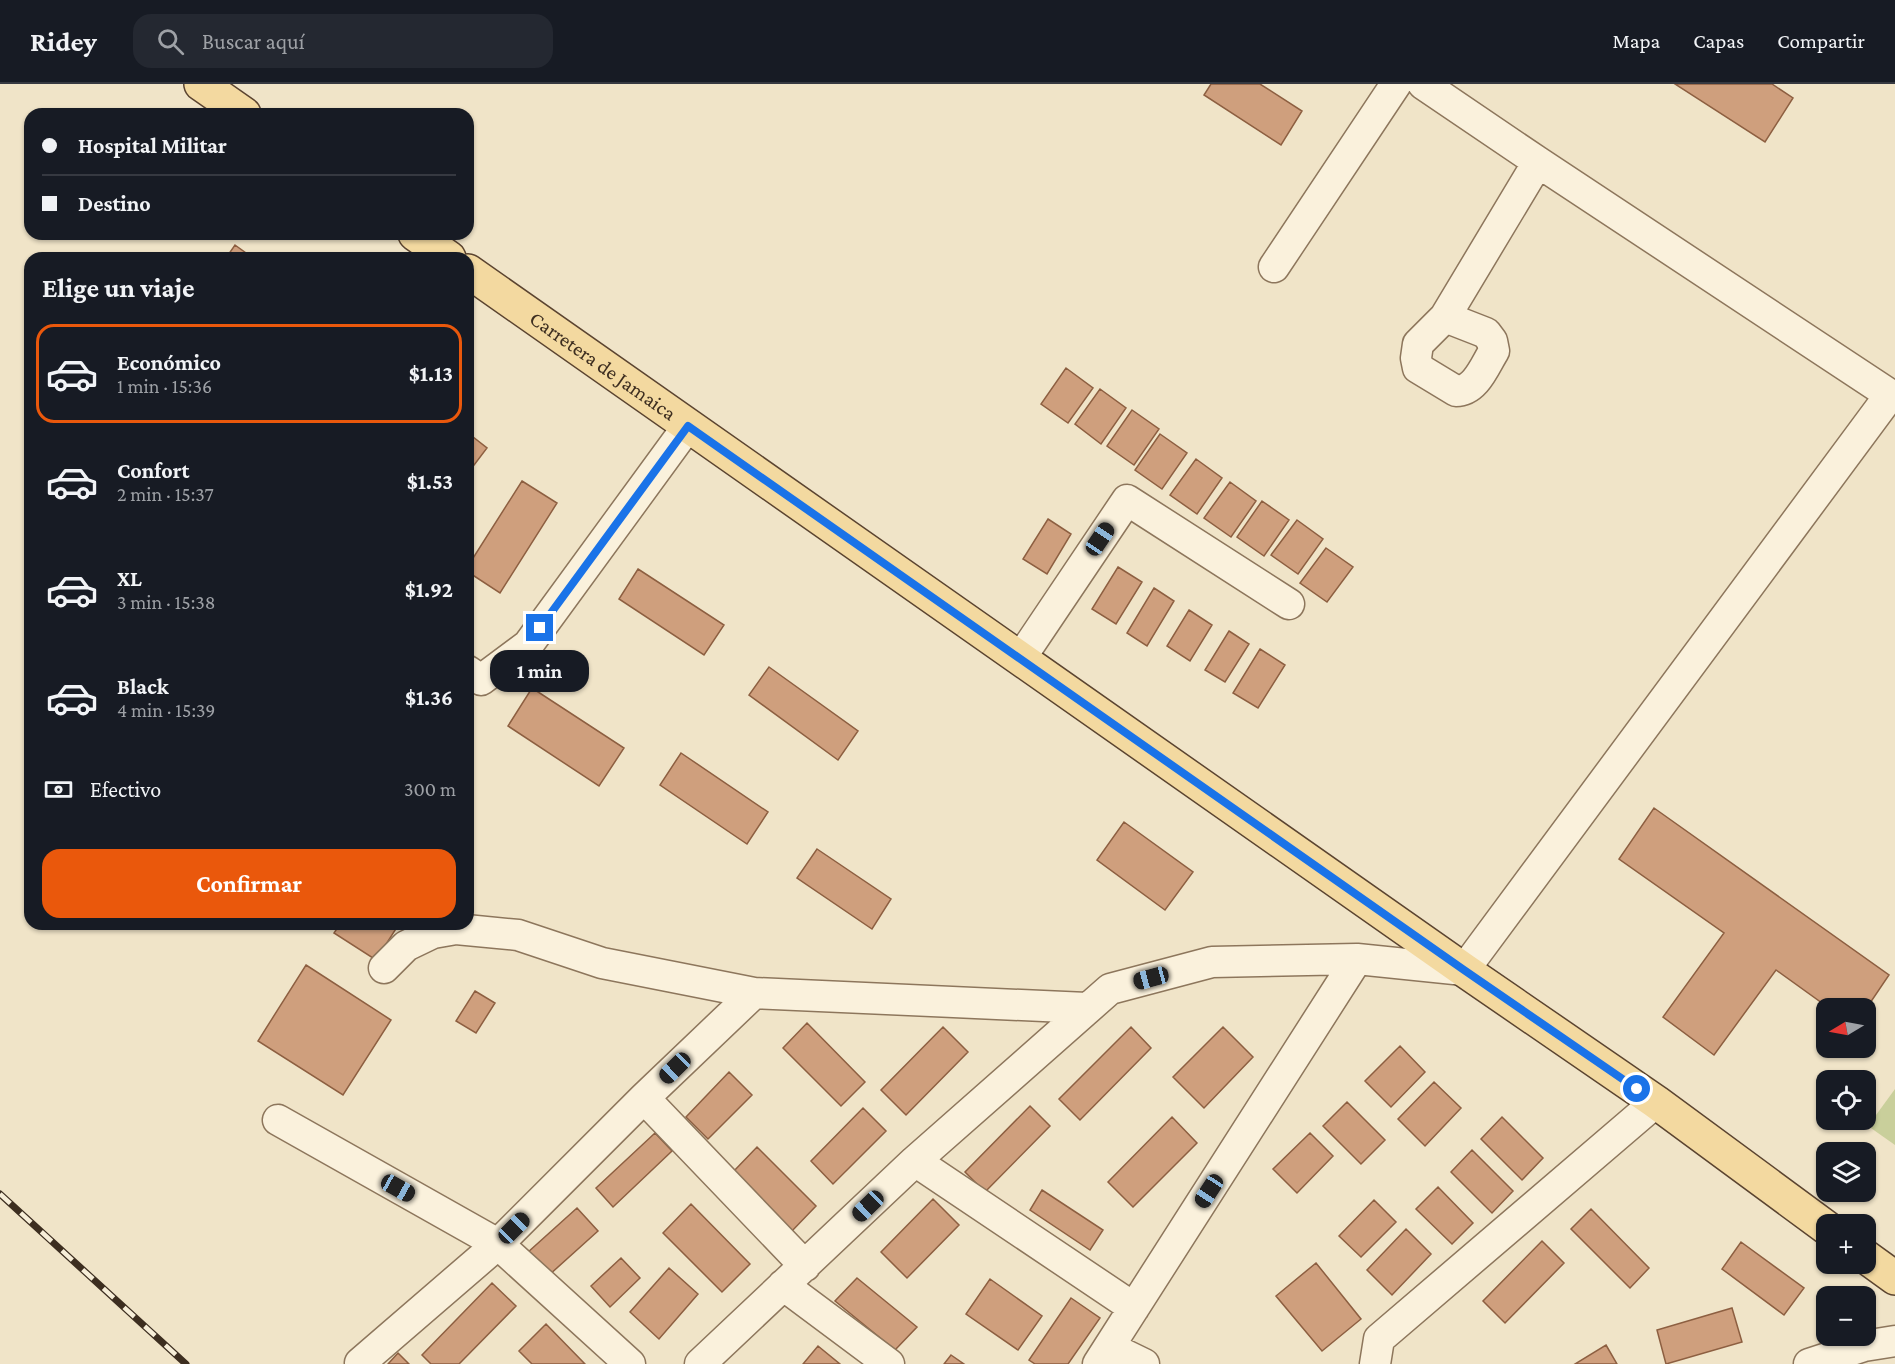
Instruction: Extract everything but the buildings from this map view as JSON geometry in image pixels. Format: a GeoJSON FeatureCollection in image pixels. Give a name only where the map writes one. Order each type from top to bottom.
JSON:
{"type":"FeatureCollection","features":[{"type":"Feature","properties":{"kind":"main road"},"geometry":{"type":"LineString","coordinates":[[201,84],[235,108]]}},
{"type":"Feature","properties":{"kind":"main road"},"geometry":{"type":"LineString","coordinates":[[424,240],[440,252]]}},
{"type":"Feature","properties":{"kind":"main road","name":"Carretera de Jamaica"},"geometry":{"type":"LineString","coordinates":[[474,275],[1464,970],[1656,1102],[1816,1220]]}},
{"type":"Feature","properties":{"kind":"main road"},"geometry":{"type":"LineString","coordinates":[[1876,1264],[1895,1278]]}},
{"type":"Feature","properties":{"kind":"street"},"geometry":{"type":"LineString","coordinates":[[1274,267],[1396,84]]}},
{"type":"Feature","properties":{"kind":"street"},"geometry":{"type":"LineString","coordinates":[[700,1364],[915,1161],[1110,989],[1212,962],[1357,959],[1464,970],[1892,396],[1423,84]]}},
{"type":"Feature","properties":{"kind":"street"},"geometry":{"type":"LineString","coordinates":[[1445,317],[1538,162]]}},
{"type":"Feature","properties":{"kind":"street"},"geometry":{"type":"LineString","coordinates":[[474,675],[481,680],[528,645],[688,426]]}},
{"type":"Feature","properties":{"kind":"street"},"geometry":{"type":"LineString","coordinates":[[1020,658],[1127,500],[1289,604]]}},
{"type":"Feature","properties":{"kind":"street"},"geometry":{"type":"LineString","coordinates":[[384,968],[406,946],[433,933],[450,930]]}},
{"type":"Feature","properties":{"kind":"street"},"geometry":{"type":"LineString","coordinates":[[466,930],[518,935],[602,963],[754,993],[1087,1008]]}},
{"type":"Feature","properties":{"kind":"street"},"geometry":{"type":"LineString","coordinates":[[1144,1364],[1104,1356],[1357,959]]}},
{"type":"Feature","properties":{"kind":"street"},"geometry":{"type":"LineString","coordinates":[[360,1363],[498,1244],[644,1098],[754,993]]}},
{"type":"Feature","properties":{"kind":"street"},"geometry":{"type":"LineString","coordinates":[[644,1098],[805,1266]]}},
{"type":"Feature","properties":{"kind":"street"},"geometry":{"type":"LineString","coordinates":[[1375,1364],[1378,1339],[1656,1102]]}},
{"type":"Feature","properties":{"kind":"street"},"geometry":{"type":"LineString","coordinates":[[278,1120],[498,1244],[630,1364]]}},
{"type":"Feature","properties":{"kind":"street"},"geometry":{"type":"LineString","coordinates":[[915,1161],[1134,1308]]}},
{"type":"Feature","properties":{"kind":"street"},"geometry":{"type":"LineString","coordinates":[[783,1285],[890,1364]]}},
{"type":"Feature","properties":{"kind":"street"},"geometry":{"type":"LineString","coordinates":[[1809,1364],[1864,1346],[1895,1341]]}},
{"type":"Feature","properties":{"kind":"green space"},"geometry":{"type":"Polygon","coordinates":[[[1895,1089],[1895,1145],[1874,1130],[1876,1130],[1876,1115],[1895,1089]]]}},
{"type":"Feature","properties":{"kind":"railway"},"geometry":{"type":"LineString","coordinates":[[0,1194],[186,1364]]}},
{"type":"Feature","properties":{"kind":"route"},"geometry":{"type":"LineString","coordinates":[[540,628],[688,426],[1637,1089]]}}]}
